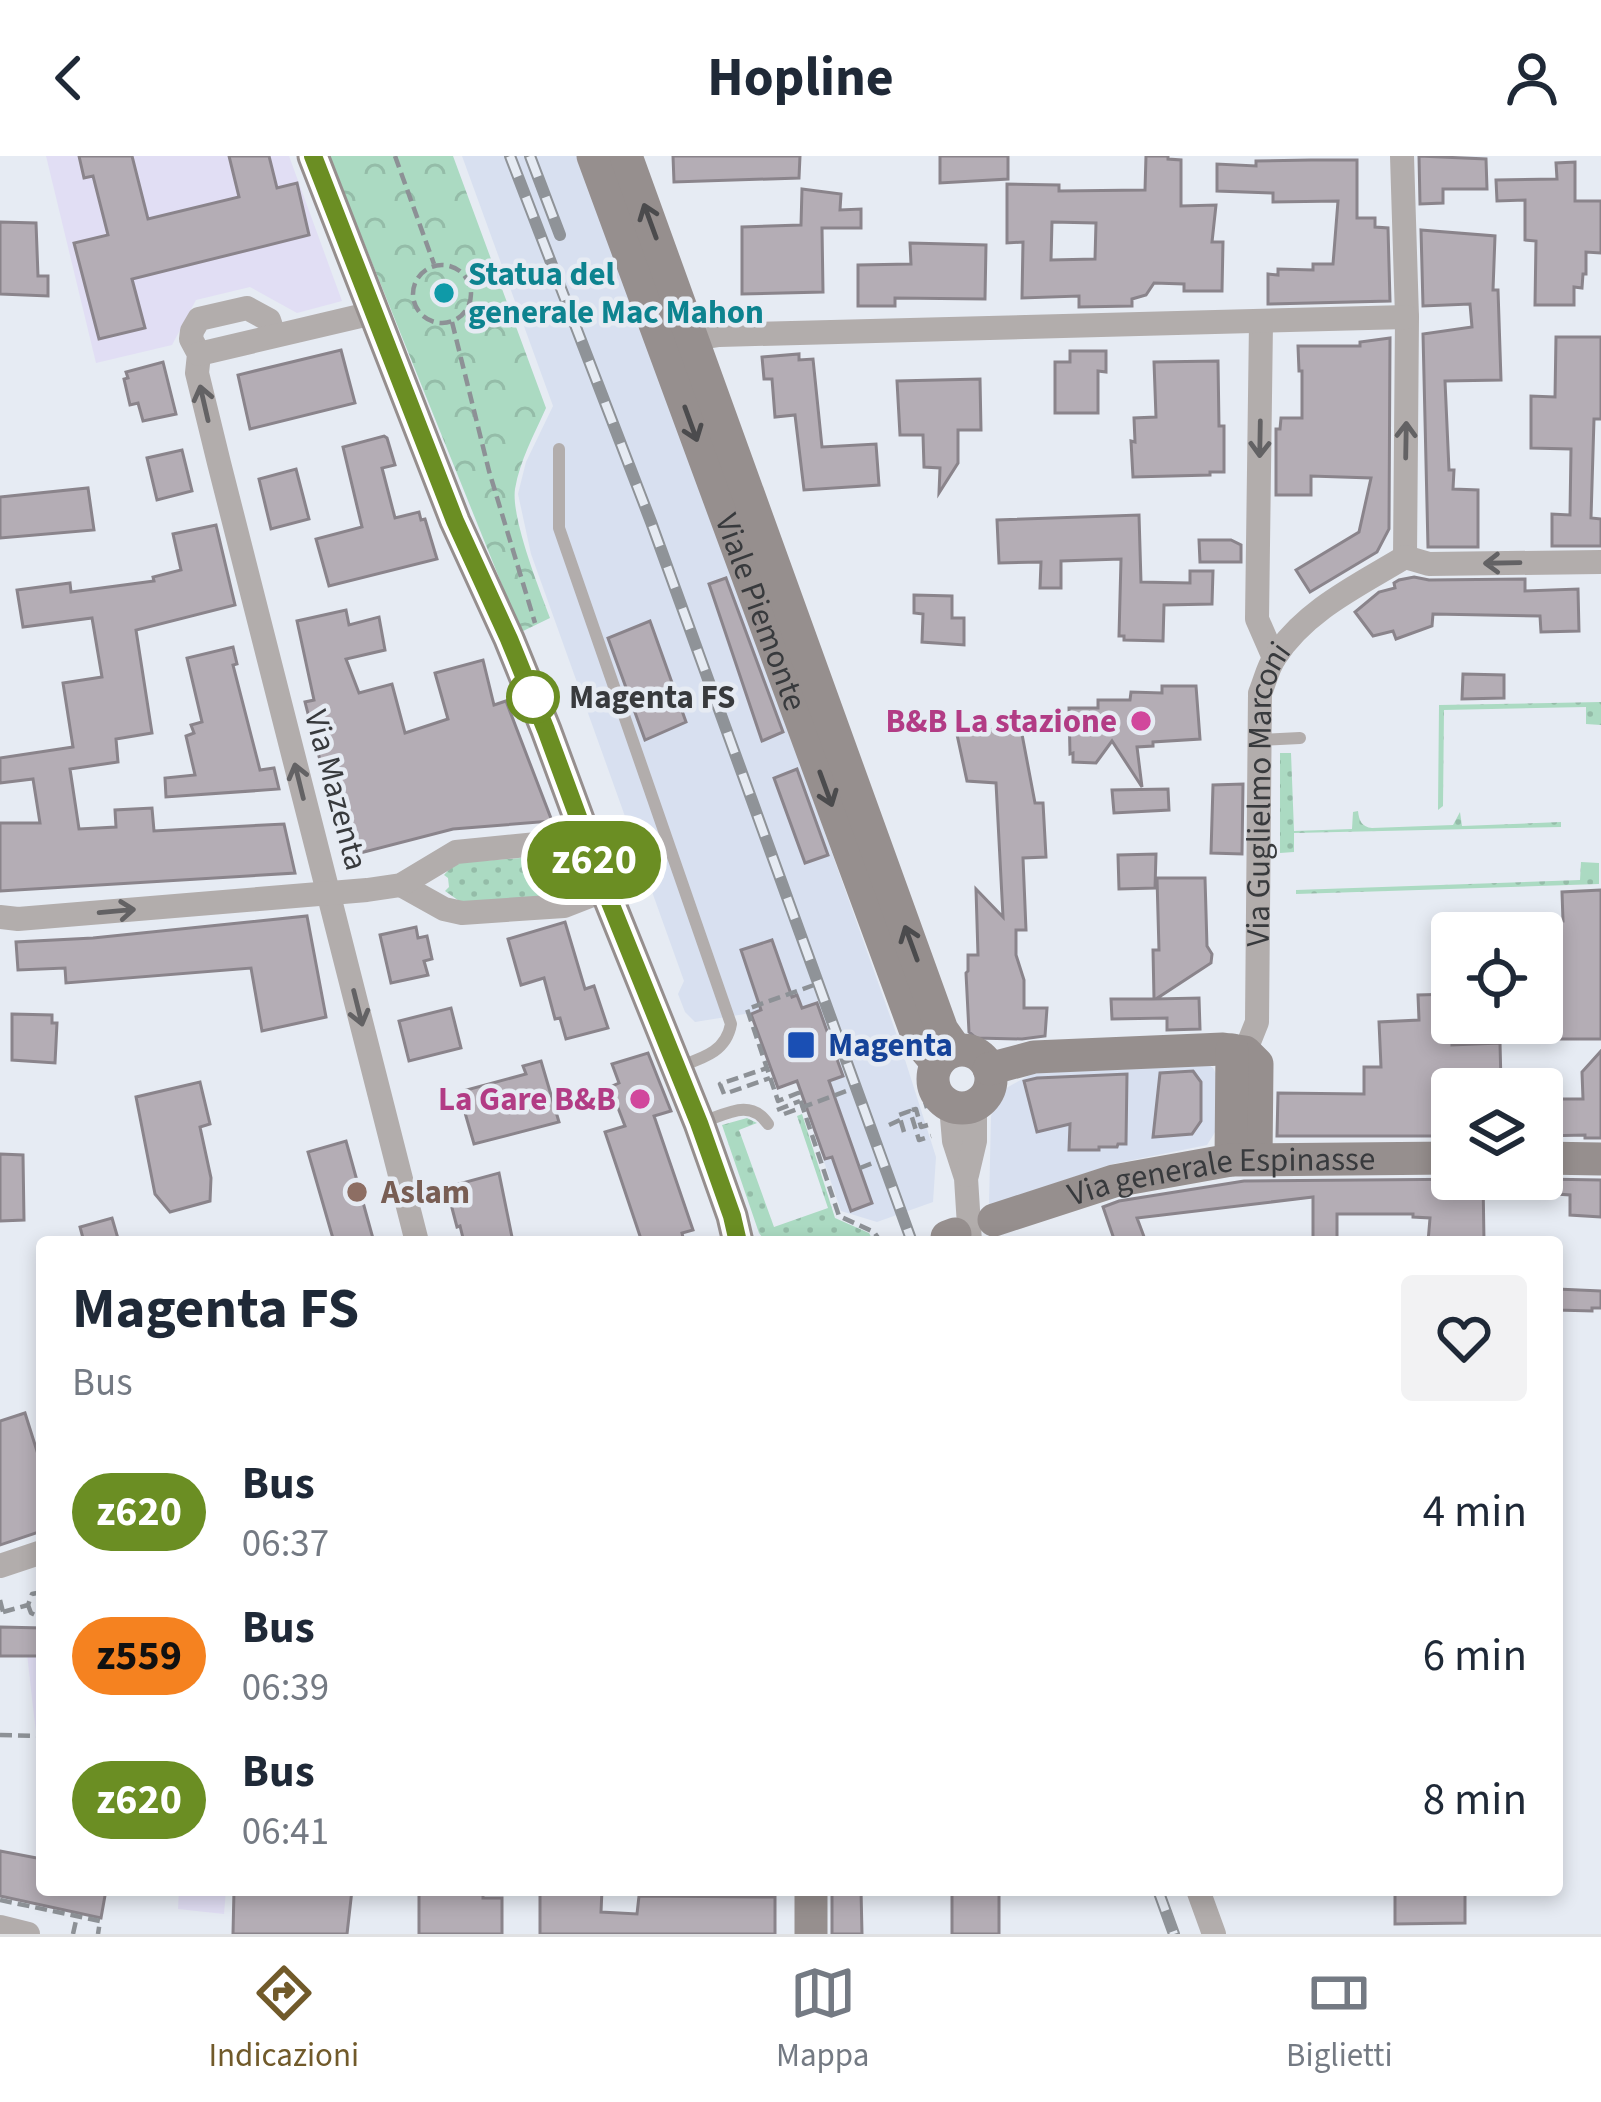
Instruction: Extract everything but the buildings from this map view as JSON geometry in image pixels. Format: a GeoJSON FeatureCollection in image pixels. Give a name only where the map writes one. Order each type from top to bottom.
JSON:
{"type":"FeatureCollection","features":[{"type":"Feature","properties":{"kind":"street"},"geometry":{"type":"LineString","coordinates":[[313,156],[699,1123],[737,1236]]}},
{"type":"Feature","properties":{"kind":"street","name":"Viale Piemonte"},"geometry":{"type":"LineString","coordinates":[[593,156],[679,346]]}},
{"type":"Feature","properties":{"kind":"street","name":"Viale Piemonte"},"geometry":{"type":"LineString","coordinates":[[626,156],[679,346],[920,1043],[947,1057]]}},
{"type":"Feature","properties":{"kind":"street"},"geometry":{"type":"LineString","coordinates":[[1402,156],[1407,316],[1405,557]]}},
{"type":"Feature","properties":{"kind":"street","name":"Via Mazenta"},"geometry":{"type":"LineString","coordinates":[[373,313],[274,335],[190,341],[415,1236]]}},
{"type":"Feature","properties":{"kind":"street"},"geometry":{"type":"LineString","coordinates":[[679,346],[719,335],[1407,316]]}},
{"type":"Feature","properties":{"kind":"street","name":"Via Guglielmo Marconi"},"geometry":{"type":"LineString","coordinates":[[1244,1160],[1238,1051],[1257,1022],[1260,693],[1274,658],[1257,619],[1262,322]]}},
{"type":"Feature","properties":{"kind":"street"},"geometry":{"type":"LineString","coordinates":[[1274,658],[1306,621],[1405,557],[1429,564],[1601,562]]}},
{"type":"Feature","properties":{"kind":"street"},"geometry":{"type":"LineString","coordinates":[[0,917],[401,885],[456,852],[585,836]]}},
{"type":"Feature","properties":{"kind":"street"},"geometry":{"type":"LineString","coordinates":[[401,885],[462,913],[564,906],[605,890]]}},
{"type":"Feature","properties":{"kind":"street"},"geometry":{"type":"LineString","coordinates":[[989,1069],[1034,1057],[1238,1051]]}},
{"type":"Feature","properties":{"kind":"street"},"geometry":{"type":"LineString","coordinates":[[976,1053],[989,1069],[988,1092],[963,1106],[940,1099],[934,1088],[933,1075],[947,1057],[976,1053]]}},
{"type":"Feature","properties":{"kind":"street"},"geometry":{"type":"LineString","coordinates":[[963,1106],[954,1141],[967,1178],[967,1233]]}},
{"type":"Feature","properties":{"kind":"street"},"geometry":{"type":"LineString","coordinates":[[1563,1158],[1601,1159]]}},
{"type":"Feature","properties":{"kind":"street","name":"Via generale Espinasse"},"geometry":{"type":"LineString","coordinates":[[967,1233],[1114,1181],[1244,1160],[1431,1159]]}},
{"type":"Feature","properties":{"kind":"street"},"geometry":{"type":"LineString","coordinates":[[0,1566],[36,1554]]}},
{"type":"Feature","properties":{"kind":"street"},"geometry":{"type":"LineString","coordinates":[[811,1896],[812,1934]]}},
{"type":"Feature","properties":{"kind":"street"},"geometry":{"type":"LineString","coordinates":[[1200,1896],[1214,1934]]}},
{"type":"Feature","properties":{"kind":"street"},"geometry":{"type":"LineString","coordinates":[[0,1927],[28,1934]]}},
{"type":"Feature","properties":{"kind":"lane"},"geometry":{"type":"LineString","coordinates":[[559,449],[559,528],[731,1024],[728,1037],[710,1055],[677,1067]]}},
{"type":"Feature","properties":{"kind":"lane"},"geometry":{"type":"LineString","coordinates":[[1259,740],[1300,738]]}},
{"type":"Feature","properties":{"kind":"lane"},"geometry":{"type":"LineString","coordinates":[[699,1123],[746,1108],[774,1117]]}},
{"type":"Feature","properties":{"kind":"path"},"geometry":{"type":"LineString","coordinates":[[395,156],[434,266]]}},
{"type":"Feature","properties":{"kind":"path"},"geometry":{"type":"LineString","coordinates":[[434,266],[462,273],[471,290],[467,310],[452,322],[434,323],[415,305],[418,277],[434,266]]}},
{"type":"Feature","properties":{"kind":"path"},"geometry":{"type":"LineString","coordinates":[[452,322],[489,471],[536,625]]}},
{"type":"Feature","properties":{"kind":"path"},"geometry":{"type":"LineString","coordinates":[[814,985],[747,1009],[778,1101],[798,1094],[839,1216],[877,1236]]}},
{"type":"Feature","properties":{"kind":"path"},"geometry":{"type":"LineString","coordinates":[[724,1094],[720,1084],[767,1068]]}},
{"type":"Feature","properties":{"kind":"path"},"geometry":{"type":"LineString","coordinates":[[736,1090],[770,1078]]}},
{"type":"Feature","properties":{"kind":"path"},"geometry":{"type":"LineString","coordinates":[[774,1117],[852,1089]]}},
{"type":"Feature","properties":{"kind":"path"},"geometry":{"type":"LineString","coordinates":[[904,1132],[898,1115],[910,1111],[916,1109],[921,1127],[928,1124],[932,1136],[919,1140],[910,1111]]}},
{"type":"Feature","properties":{"kind":"path"},"geometry":{"type":"LineString","coordinates":[[889,1125],[900,1120]]}},
{"type":"Feature","properties":{"kind":"path"},"geometry":{"type":"LineString","coordinates":[[860,1168],[878,1161]]}},
{"type":"Feature","properties":{"kind":"path"},"geometry":{"type":"LineString","coordinates":[[36,1593],[28,1605],[36,1615]]}},
{"type":"Feature","properties":{"kind":"path"},"geometry":{"type":"LineString","coordinates":[[0,1600],[2,1613],[28,1605]]}},
{"type":"Feature","properties":{"kind":"path"},"geometry":{"type":"LineString","coordinates":[[0,1735],[36,1736]]}},
{"type":"Feature","properties":{"kind":"path"},"geometry":{"type":"LineString","coordinates":[[0,1900],[100,1921],[98,1934]]}},
{"type":"Feature","properties":{"kind":"path"},"geometry":{"type":"LineString","coordinates":[[73,1934],[77,1916]]}},
{"type":"Feature","properties":{"kind":"shaded area"},"geometry":{"type":"Polygon","coordinates":[[[46,156],[289,156],[342,301],[297,313],[250,287],[196,300],[172,345],[96,363],[46,156]]]}},
{"type":"Feature","properties":{"kind":"shaded area"},"geometry":{"type":"Polygon","coordinates":[[[462,156],[584,156],[900,1044],[936,1157],[933,1202],[877,1222],[841,1211],[797,1083],[778,1088],[751,1013],[695,1022],[685,1012],[678,994],[684,981],[531,554],[518,494],[526,462],[553,406],[462,156]]]}},
{"type":"Feature","properties":{"kind":"shaded area"},"geometry":{"type":"Polygon","coordinates":[[[1199,1058],[1220,1081],[1219,1126],[1207,1145],[1113,1164],[989,1205],[991,1116],[1008,1087],[1039,1070],[1199,1058]]]}},
{"type":"Feature","properties":{"kind":"shaded area"},"geometry":{"type":"Polygon","coordinates":[[[24,1627],[36,1628],[36,1732],[24,1627]]]}},
{"type":"Feature","properties":{"kind":"shaded area"},"geometry":{"type":"Polygon","coordinates":[[[179,1896],[226,1896],[224,1914],[178,1909],[179,1896]]]}},
{"type":"Feature","properties":{"kind":"green space"},"geometry":{"type":"Polygon","coordinates":[[[329,156],[453,156],[546,408],[520,468],[515,502],[550,618],[521,632],[329,156]]]}},
{"type":"Feature","properties":{"kind":"green space"},"geometry":{"type":"Polygon","coordinates":[[[1601,702],[1601,725],[1586,724],[1586,707],[1444,710],[1443,806],[1438,810],[1439,705],[1601,702]]]}},
{"type":"Feature","properties":{"kind":"green space"},"geometry":{"type":"Polygon","coordinates":[[[1280,753],[1291,753],[1294,831],[1352,829],[1353,812],[1358,811],[1362,823],[1372,828],[1453,825],[1460,812],[1462,826],[1561,822],[1561,827],[1294,833],[1294,852],[1280,853],[1280,753]]]}},
{"type":"Feature","properties":{"kind":"green space"},"geometry":{"type":"Polygon","coordinates":[[[558,855],[572,874],[561,896],[462,903],[445,891],[449,887],[444,875],[455,863],[558,855]]]}},
{"type":"Feature","properties":{"kind":"green space"},"geometry":{"type":"Polygon","coordinates":[[[1581,862],[1599,863],[1599,884],[1296,894],[1296,890],[1580,880],[1581,862]]]}},
{"type":"Feature","properties":{"kind":"green space"},"geometry":{"type":"Polygon","coordinates":[[[802,1114],[835,1218],[871,1236],[759,1233],[722,1125],[747,1118],[757,1123],[739,1130],[774,1227],[828,1208],[797,1116],[802,1114]]]}},
{"type":"Feature","properties":{"kind":"railway"},"geometry":{"type":"LineString","coordinates":[[510,156],[651,522],[910,1236]]}},
{"type":"Feature","properties":{"kind":"railway"},"geometry":{"type":"LineString","coordinates":[[530,156],[560,235]]}},
{"type":"Feature","properties":{"kind":"railway"},"geometry":{"type":"LineString","coordinates":[[1160,1896],[1174,1934]]}},
{"type":"Feature","properties":{"kind":"bus line","name":"z620"},"geometry":{"type":"LineString","coordinates":[[313,156],[455,521],[546,730],[699,1123],[737,1236]]}},
{"type":"Feature","properties":{"kind":"place","name":"Statua del generale Mac Mahon"},"geometry":{"type":"Point","coordinates":[444,293]}},
{"type":"Feature","properties":{"kind":"place","name":"Magenta FS"},"geometry":{"type":"Point","coordinates":[533,697]}},
{"type":"Feature","properties":{"kind":"place","name":"B&B La stazione"},"geometry":{"type":"Point","coordinates":[1141,721]}},
{"type":"Feature","properties":{"kind":"place","name":"Magenta"},"geometry":{"type":"Point","coordinates":[801,1045]}},
{"type":"Feature","properties":{"kind":"place","name":"La Gare B&B"},"geometry":{"type":"Point","coordinates":[640,1099]}},
{"type":"Feature","properties":{"kind":"place","name":"Aslam"},"geometry":{"type":"Point","coordinates":[357,1192]}}]}
